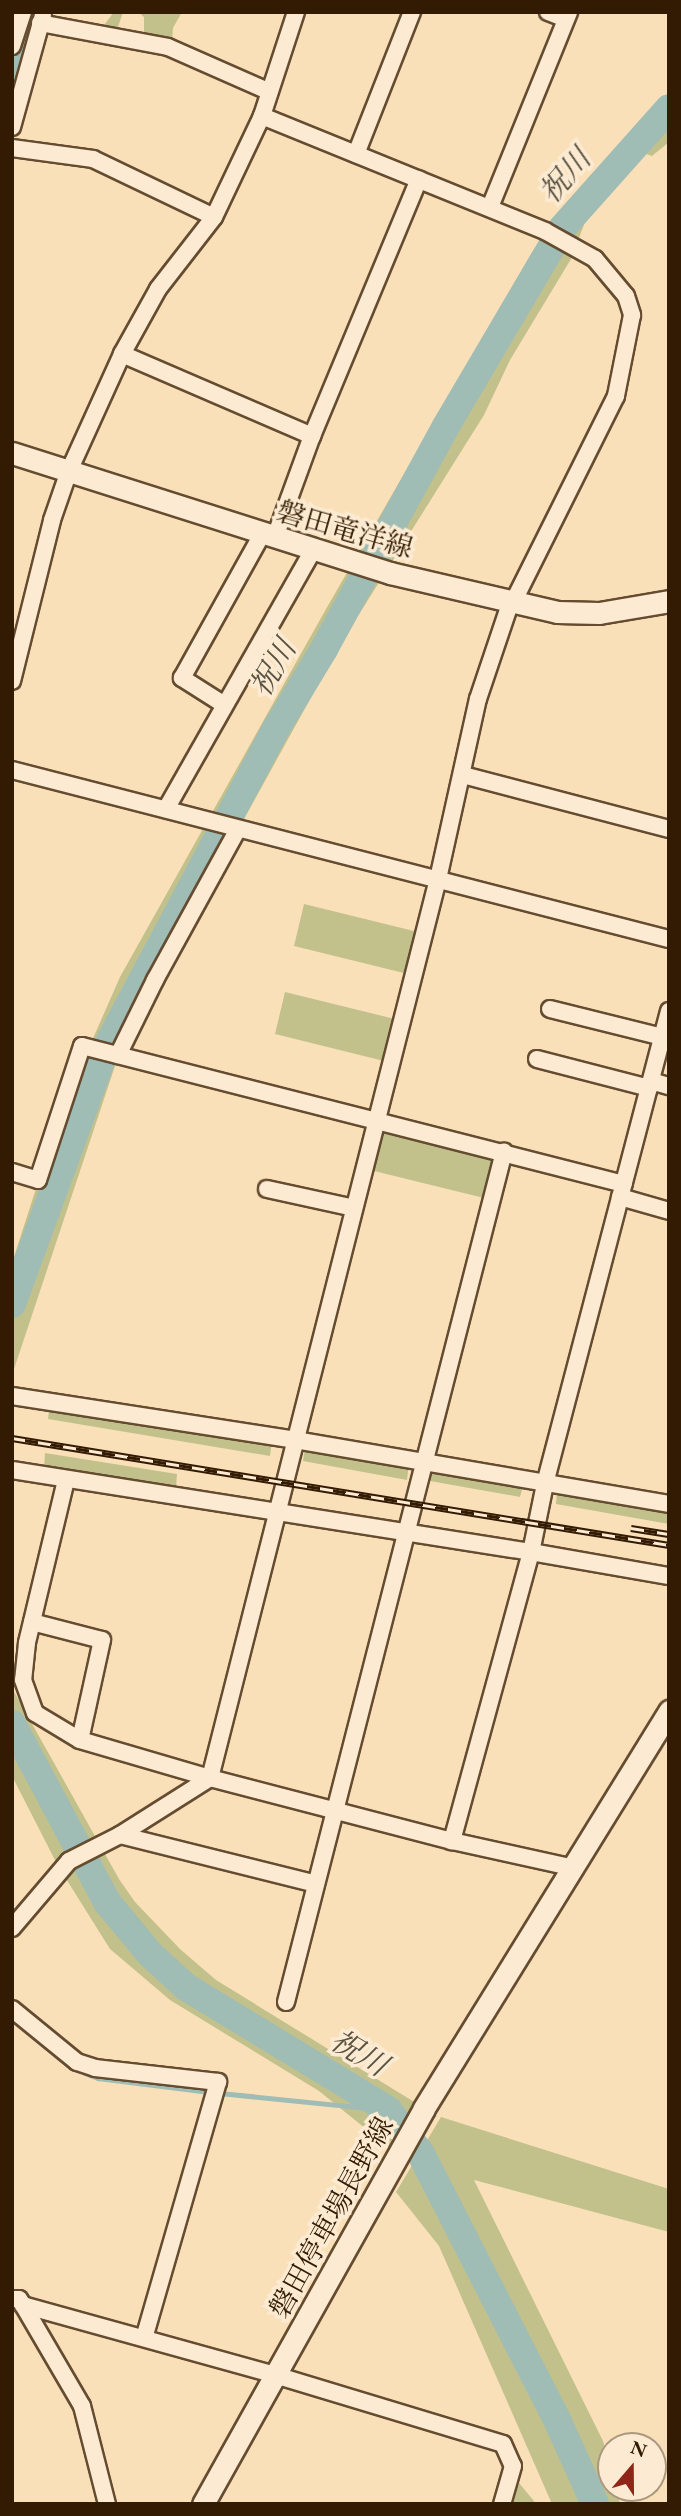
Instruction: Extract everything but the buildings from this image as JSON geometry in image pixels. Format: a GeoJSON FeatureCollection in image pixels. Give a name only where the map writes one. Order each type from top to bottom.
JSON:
{"type":"FeatureCollection","features":[{"type":"Feature","properties":{"kind":"main road","name":"磐田竜洋線"},"geometry":{"type":"LineString","coordinates":[[12,453],[390,573],[557,612],[599,613],[669,601]]}},
{"type":"Feature","properties":{"kind":"main road","name":"磐田停車場長野線"},"geometry":{"type":"LineString","coordinates":[[203,2504],[418,2118],[570,1867],[669,1711]]}},
{"type":"Feature","properties":{"kind":"street"},"geometry":{"type":"LineString","coordinates":[[12,46],[23,12]]}},
{"type":"Feature","properties":{"kind":"street"},"geometry":{"type":"LineString","coordinates":[[12,681],[51,520],[69,471],[121,354],[158,289],[214,217],[262,116],[296,12]]}},
{"type":"Feature","properties":{"kind":"street"},"geometry":{"type":"LineString","coordinates":[[356,154],[412,12]]}},
{"type":"Feature","properties":{"kind":"street"},"geometry":{"type":"LineString","coordinates":[[490,207],[567,16],[548,12]]}},
{"type":"Feature","properties":{"kind":"street"},"geometry":{"type":"LineString","coordinates":[[12,127],[42,17],[168,47],[270,92]]}},
{"type":"Feature","properties":{"kind":"street"},"geometry":{"type":"LineString","coordinates":[[12,1928],[69,1861],[120,1835],[210,1778],[275,1512],[438,878],[478,699],[512,601],[616,396],[632,315],[626,296],[595,260],[545,232],[490,207],[262,116]]}},
{"type":"Feature","properties":{"kind":"street"},"geometry":{"type":"LineString","coordinates":[[12,148],[93,159],[214,217]]}},
{"type":"Feature","properties":{"kind":"street"},"geometry":{"type":"LineString","coordinates":[[223,704],[181,678],[268,536],[313,436],[419,180]]}},
{"type":"Feature","properties":{"kind":"street"},"geometry":{"type":"LineString","coordinates":[[121,354],[313,436]]}},
{"type":"Feature","properties":{"kind":"street"},"geometry":{"type":"LineString","coordinates":[[166,809],[223,704],[313,550]]}},
{"type":"Feature","properties":{"kind":"street"},"geometry":{"type":"LineString","coordinates":[[12,770],[669,939]]}},
{"type":"Feature","properties":{"kind":"street"},"geometry":{"type":"LineString","coordinates":[[463,775],[669,829]]}},
{"type":"Feature","properties":{"kind":"street"},"geometry":{"type":"LineString","coordinates":[[118,1055],[155,980],[239,829]]}},
{"type":"Feature","properties":{"kind":"street"},"geometry":{"type":"LineString","coordinates":[[550,1009],[662,1037]]}},
{"type":"Feature","properties":{"kind":"street"},"geometry":{"type":"LineString","coordinates":[[452,1841],[531,1552],[545,1484],[669,1011]]}},
{"type":"Feature","properties":{"kind":"street"},"geometry":{"type":"LineString","coordinates":[[12,1172],[38,1180],[82,1046],[504,1152],[622,1190],[669,1211]]}},
{"type":"Feature","properties":{"kind":"street"},"geometry":{"type":"LineString","coordinates":[[537,1059],[650,1085],[669,1086]]}},
{"type":"Feature","properties":{"kind":"street"},"geometry":{"type":"LineString","coordinates":[[286,2002],[504,1152]]}},
{"type":"Feature","properties":{"kind":"street"},"geometry":{"type":"LineString","coordinates":[[267,1189],[354,1208]]}},
{"type":"Feature","properties":{"kind":"street"},"geometry":{"type":"LineString","coordinates":[[12,1396],[295,1440],[669,1504]]}},
{"type":"Feature","properties":{"kind":"street"},"geometry":{"type":"LineString","coordinates":[[12,1470],[669,1576]]}},
{"type":"Feature","properties":{"kind":"street"},"geometry":{"type":"LineString","coordinates":[[66,1480],[32,1622],[23,1680],[35,1713],[80,1740],[210,1778],[452,1841],[570,1867]]}},
{"type":"Feature","properties":{"kind":"street"},"geometry":{"type":"LineString","coordinates":[[32,1622],[102,1640],[80,1740]]}},
{"type":"Feature","properties":{"kind":"street"},"geometry":{"type":"LineString","coordinates":[[120,1835],[316,1884]]}},
{"type":"Feature","properties":{"kind":"street"},"geometry":{"type":"LineString","coordinates":[[12,2009],[77,2062],[95,2068],[218,2082],[144,2338]]}},
{"type":"Feature","properties":{"kind":"street"},"geometry":{"type":"LineString","coordinates":[[12,2282],[18,2301],[82,2406],[95,2446],[107,2504]]}},
{"type":"Feature","properties":{"kind":"street"},"geometry":{"type":"LineString","coordinates":[[18,2301],[503,2444],[513,2466],[502,2504]]}},
{"type":"Feature","properties":{"kind":"shaded area"},"geometry":{"type":"Polygon","coordinates":[[[114,12],[123,12],[115,36],[101,29],[114,12]]]}},
{"type":"Feature","properties":{"kind":"shaded area"},"geometry":{"type":"Polygon","coordinates":[[[138,12],[182,12],[173,28],[172,41],[152,38],[144,32],[144,17],[138,12]]]}},
{"type":"Feature","properties":{"kind":"shaded area"},"geometry":{"type":"Polygon","coordinates":[[[669,95],[669,118],[654,135],[669,120],[669,142],[652,156],[640,152],[585,222],[571,259],[510,360],[484,415],[341,643],[120,1051],[12,1375],[12,1263],[61,1111],[120,977],[326,609],[531,254],[588,178],[669,95]]]}},
{"type":"Feature","properties":{"kind":"shaded area"},"geometry":{"type":"Polygon","coordinates":[[[304,904],[422,933],[412,975],[294,946],[304,904]]]}},
{"type":"Feature","properties":{"kind":"shaded area"},"geometry":{"type":"Polygon","coordinates":[[[285,992],[403,1021],[392,1063],[275,1034],[285,992]]]}},
{"type":"Feature","properties":{"kind":"shaded area"},"geometry":{"type":"Polygon","coordinates":[[[380,1128],[498,1157],[488,1199],[370,1170],[380,1128]]]}},
{"type":"Feature","properties":{"kind":"shaded area"},"geometry":{"type":"Polygon","coordinates":[[[50,1402],[272,1440],[270,1456],[48,1419],[50,1402]]]}},
{"type":"Feature","properties":{"kind":"shaded area"},"geometry":{"type":"Polygon","coordinates":[[[305,1447],[409,1464],[407,1480],[303,1461],[305,1447]]]}},
{"type":"Feature","properties":{"kind":"shaded area"},"geometry":{"type":"Polygon","coordinates":[[[45,1453],[177,1474],[176,1488],[44,1469],[45,1453]]]}},
{"type":"Feature","properties":{"kind":"shaded area"},"geometry":{"type":"Polygon","coordinates":[[[431,1469],[523,1486],[520,1497],[430,1481],[431,1469]]]}},
{"type":"Feature","properties":{"kind":"shaded area"},"geometry":{"type":"Polygon","coordinates":[[[557,1490],[669,1509],[669,1524],[556,1504],[557,1490]]]}},
{"type":"Feature","properties":{"kind":"shaded area"},"geometry":{"type":"Polygon","coordinates":[[[12,1688],[119,1879],[135,1902],[180,1949],[216,1980],[437,2116],[392,2150],[319,2091],[170,2000],[110,1949],[58,1866],[12,1776],[12,1688]]]}},
{"type":"Feature","properties":{"kind":"shaded area"},"geometry":{"type":"Polygon","coordinates":[[[441,2117],[669,2189],[669,2232],[474,2180],[599,2432],[597,2502],[620,2504],[552,2504],[439,2246],[396,2192],[441,2117]]]}},
{"type":"Feature","properties":{"kind":"shaded area"},"geometry":{"type":"Polygon","coordinates":[[[519,2483],[534,2501],[535,2504],[513,2504],[519,2483]]]}},
{"type":"Feature","properties":{"kind":"waterway"},"geometry":{"type":"LineString","coordinates":[[12,81],[33,12]]}},
{"type":"Feature","properties":{"kind":"waterway","name":"祝川"},"geometry":{"type":"LineString","coordinates":[[12,1304],[104,1052],[274,732],[324,649],[446,426],[563,227],[669,108]]}},
{"type":"Feature","properties":{"kind":"waterway","name":"祝川"},"geometry":{"type":"LineString","coordinates":[[12,1724],[107,1902],[150,1954],[186,1987],[388,2110],[421,2154],[558,2422],[595,2504]]}},
{"type":"Feature","properties":{"kind":"waterway"},"geometry":{"type":"LineString","coordinates":[[23,2028],[68,2065]]}},
{"type":"Feature","properties":{"kind":"waterway"},"geometry":{"type":"LineString","coordinates":[[85,2073],[98,2078],[211,2092]]}},
{"type":"Feature","properties":{"kind":"waterway"},"geometry":{"type":"LineString","coordinates":[[220,2093],[388,2110]]}},
{"type":"Feature","properties":{"kind":"railway"},"geometry":{"type":"LineString","coordinates":[[12,1438],[669,1545]]}},
{"type":"Feature","properties":{"kind":"railway"},"geometry":{"type":"LineString","coordinates":[[631,1528],[669,1534]]}}]}
